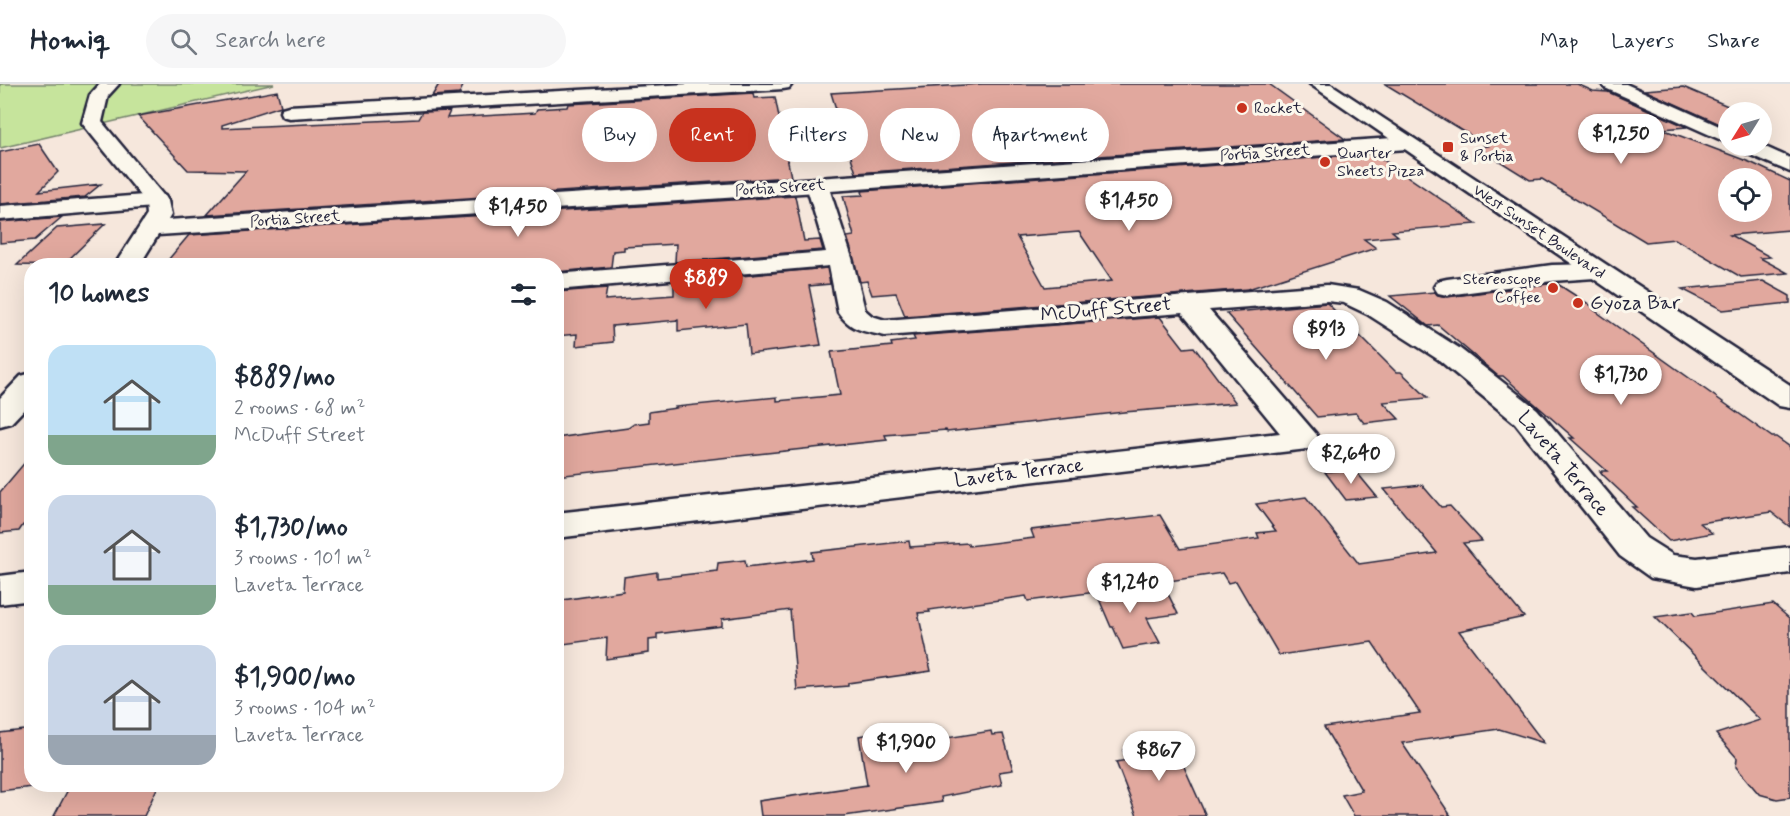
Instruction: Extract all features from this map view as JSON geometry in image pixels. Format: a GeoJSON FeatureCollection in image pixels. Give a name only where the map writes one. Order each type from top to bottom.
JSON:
{"type":"FeatureCollection","features":[{"type":"Feature","properties":{"kind":"street"},"geometry":{"type":"LineString","coordinates":[[110,84],[99,95],[92,123],[157,201],[159,214],[131,258]]}},
{"type":"Feature","properties":{"kind":"street"},"geometry":{"type":"LineString","coordinates":[[289,112],[538,91],[783,84]]}},
{"type":"Feature","properties":{"kind":"street","name":"West Sunset Boulevard"},"geometry":{"type":"LineString","coordinates":[[1319,84],[1790,399]]}},
{"type":"Feature","properties":{"kind":"street"},"geometry":{"type":"LineString","coordinates":[[1611,84],[1718,132]]}},
{"type":"Feature","properties":{"kind":"street","name":"Portia Street"},"geometry":{"type":"LineString","coordinates":[[152,228],[817,186],[1407,143]]}},
{"type":"Feature","properties":{"kind":"street"},"geometry":{"type":"LineString","coordinates":[[1768,156],[1790,166]]}},
{"type":"Feature","properties":{"kind":"street"},"geometry":{"type":"LineString","coordinates":[[564,281],[840,258],[817,186]]}},
{"type":"Feature","properties":{"kind":"street"},"geometry":{"type":"LineString","coordinates":[[0,213],[157,201]]}},
{"type":"Feature","properties":{"kind":"street","name":"McDuff Street"},"geometry":{"type":"LineString","coordinates":[[840,258],[852,312],[862,322],[885,328],[1327,293],[1350,296]]}},
{"type":"Feature","properties":{"kind":"street"},"geometry":{"type":"LineString","coordinates":[[1447,287],[1552,273],[1600,272]]}},
{"type":"Feature","properties":{"kind":"street","name":"Laveta Terrace"},"geometry":{"type":"LineString","coordinates":[[1350,296],[1377,308],[1449,354],[1526,416],[1633,547],[1664,568],[1697,572],[1790,560]]}},
{"type":"Feature","properties":{"kind":"street","name":"Laveta Terrace"},"geometry":{"type":"LineString","coordinates":[[564,525],[1304,441],[1188,303]]}},
{"type":"Feature","properties":{"kind":"street"},"geometry":{"type":"LineString","coordinates":[[0,590],[24,587]]}},
{"type":"Feature","properties":{"kind":"green space"},"geometry":{"type":"Polygon","coordinates":[[[0,84],[274,84],[0,148],[0,84]]]}},
{"type":"Feature","properties":{"kind":"building"},"geometry":{"type":"Polygon","coordinates":[[[439,84],[464,84],[459,94],[432,96],[439,84]]]}},
{"type":"Feature","properties":{"kind":"building"},"geometry":{"type":"Polygon","coordinates":[[[982,84],[1269,84],[1345,139],[1109,155],[1109,108],[972,108],[972,162],[1014,162],[856,173],[853,162],[868,162],[868,108],[836,108],[831,93],[982,84]]]}},
{"type":"Feature","properties":{"kind":"building"},"geometry":{"type":"Polygon","coordinates":[[[1385,84],[1577,84],[1593,91],[1608,92],[1687,127],[1662,129],[1718,150],[1718,156],[1733,156],[1763,168],[1718,168],[1718,222],[1772,222],[1772,172],[1790,181],[1790,230],[1730,235],[1770,257],[1760,258],[1788,273],[1741,277],[1675,239],[1646,242],[1542,179],[1530,180],[1477,147],[1488,146],[1385,84]]]}},
{"type":"Feature","properties":{"kind":"building"},"geometry":{"type":"Polygon","coordinates":[[[1683,87],[1718,102],[1718,123],[1644,90],[1683,87]]]}},
{"type":"Feature","properties":{"kind":"building"},"geometry":{"type":"Polygon","coordinates":[[[277,91],[281,106],[222,125],[222,128],[418,119],[422,112],[450,111],[447,118],[535,113],[537,109],[567,107],[568,104],[753,93],[754,98],[775,97],[777,108],[768,108],[768,162],[788,162],[791,177],[207,215],[246,171],[188,170],[138,116],[277,91]]]}},
{"type":"Feature","properties":{"kind":"building"},"geometry":{"type":"Polygon","coordinates":[[[39,144],[58,172],[39,191],[101,184],[85,197],[0,204],[0,152],[39,144]]]}},
{"type":"Feature","properties":{"kind":"building"},"geometry":{"type":"Polygon","coordinates":[[[1366,154],[1379,157],[1477,224],[1392,231],[1398,236],[1364,239],[1376,248],[1248,289],[905,316],[896,293],[872,295],[867,281],[860,282],[847,237],[854,236],[843,196],[863,195],[862,191],[1366,154]],[[1079,232],[1017,237],[1045,287],[1112,281],[1079,232]]]}},
{"type":"Feature","properties":{"kind":"building"},"geometry":{"type":"Polygon","coordinates":[[[795,196],[804,241],[820,240],[823,250],[675,262],[676,244],[624,247],[624,250],[613,251],[611,267],[564,271],[564,258],[170,258],[189,235],[795,196]]]}},
{"type":"Feature","properties":{"kind":"building"},"geometry":{"type":"Polygon","coordinates":[[[62,217],[35,240],[0,243],[0,222],[62,217]]]}},
{"type":"Feature","properties":{"kind":"building"},"geometry":{"type":"Polygon","coordinates":[[[105,224],[70,258],[25,258],[57,228],[105,224]]]}},
{"type":"Feature","properties":{"kind":"building"},"geometry":{"type":"Polygon","coordinates":[[[24,259],[24,265],[17,265],[24,259]]]}},
{"type":"Feature","properties":{"kind":"building"},"geometry":{"type":"Polygon","coordinates":[[[827,268],[830,284],[809,286],[821,345],[749,354],[746,324],[678,331],[678,320],[612,326],[613,342],[576,346],[577,334],[564,335],[564,291],[607,288],[605,300],[674,295],[674,282],[827,268]]]}},
{"type":"Feature","properties":{"kind":"building"},"geometry":{"type":"Polygon","coordinates":[[[1763,281],[1790,296],[1790,303],[1723,310],[1682,289],[1763,281]]]}},
{"type":"Feature","properties":{"kind":"building"},"geometry":{"type":"Polygon","coordinates":[[[1556,283],[1598,310],[1594,310],[1772,437],[1776,437],[1790,447],[1790,527],[1771,512],[1700,523],[1712,533],[1669,541],[1632,507],[1637,507],[1600,471],[1607,471],[1570,438],[1574,438],[1503,376],[1498,376],[1438,325],[1428,326],[1390,296],[1435,292],[1447,297],[1556,283]]]}},
{"type":"Feature","properties":{"kind":"building"},"geometry":{"type":"Polygon","coordinates":[[[1327,303],[1396,372],[1401,372],[1428,398],[1383,402],[1399,419],[1364,423],[1356,413],[1317,417],[1226,313],[1327,303]]]}},
{"type":"Feature","properties":{"kind":"building"},"geometry":{"type":"Polygon","coordinates":[[[1160,317],[1184,348],[1194,347],[1236,403],[1124,412],[947,432],[946,430],[885,435],[887,440],[564,475],[564,437],[628,428],[634,424],[649,422],[649,412],[675,407],[777,397],[777,401],[840,395],[831,352],[892,346],[891,343],[915,340],[913,336],[1160,317]]]}},
{"type":"Feature","properties":{"kind":"building"},"geometry":{"type":"Polygon","coordinates":[[[24,464],[24,525],[19,531],[0,533],[0,492],[24,464]]]}},
{"type":"Feature","properties":{"kind":"building"},"geometry":{"type":"Polygon","coordinates":[[[1354,469],[1377,497],[1346,500],[1325,472],[1354,469]]]}},
{"type":"Feature","properties":{"kind":"building"},"geometry":{"type":"Polygon","coordinates":[[[1422,485],[1441,507],[1450,506],[1482,541],[1463,543],[1524,617],[1459,631],[1544,743],[1499,729],[1402,743],[1451,816],[1354,816],[1342,795],[1362,791],[1324,727],[1420,713],[1372,642],[1279,655],[1236,581],[1228,583],[1222,573],[1162,582],[1178,614],[1147,618],[1160,643],[1123,649],[1096,592],[1028,601],[1026,596],[918,613],[931,671],[848,683],[848,686],[797,690],[790,610],[722,619],[722,626],[657,634],[657,639],[649,640],[649,653],[606,659],[607,638],[564,644],[564,600],[623,591],[624,577],[657,572],[657,578],[717,571],[718,563],[745,560],[746,567],[813,559],[812,552],[909,541],[910,547],[968,543],[969,546],[1034,538],[1031,530],[1160,515],[1180,549],[1259,538],[1257,533],[1276,531],[1256,504],[1306,497],[1359,564],[1437,553],[1384,489],[1422,485]]]}},
{"type":"Feature","properties":{"kind":"building"},"geometry":{"type":"Polygon","coordinates":[[[1773,604],[1790,619],[1790,797],[1777,799],[1759,794],[1736,767],[1737,758],[1716,734],[1760,720],[1655,617],[1692,612],[1695,616],[1773,604]]]}},
{"type":"Feature","properties":{"kind":"building"},"geometry":{"type":"Polygon","coordinates":[[[925,726],[928,741],[991,731],[992,735],[1003,734],[1013,770],[999,772],[1002,785],[941,797],[942,802],[844,816],[761,816],[759,801],[867,785],[859,736],[925,726]]]}},
{"type":"Feature","properties":{"kind":"building"},"geometry":{"type":"Polygon","coordinates":[[[24,730],[24,788],[0,791],[0,733],[24,730]]]}},
{"type":"Feature","properties":{"kind":"building"},"geometry":{"type":"Polygon","coordinates":[[[1173,742],[1206,816],[1137,816],[1116,762],[1127,760],[1123,750],[1173,742]]]}},
{"type":"Feature","properties":{"kind":"building"},"geometry":{"type":"Polygon","coordinates":[[[67,792],[155,792],[144,816],[54,816],[67,792]]]}},
{"type":"Feature","properties":{"kind":"place","name":"Rocket"},"geometry":{"type":"Point","coordinates":[1242,108]}},
{"type":"Feature","properties":{"kind":"place","name":"Sunset & Portia"},"geometry":{"type":"Point","coordinates":[1448,147]}},
{"type":"Feature","properties":{"kind":"place","name":"Quarter Sheets Pizza"},"geometry":{"type":"Point","coordinates":[1325,162]}},
{"type":"Feature","properties":{"kind":"place","name":"Stereoscope Coffee"},"geometry":{"type":"Point","coordinates":[1553,288]}},
{"type":"Feature","properties":{"kind":"place","name":"Gyoza Bar"},"geometry":{"type":"Point","coordinates":[1578,303]}}]}
